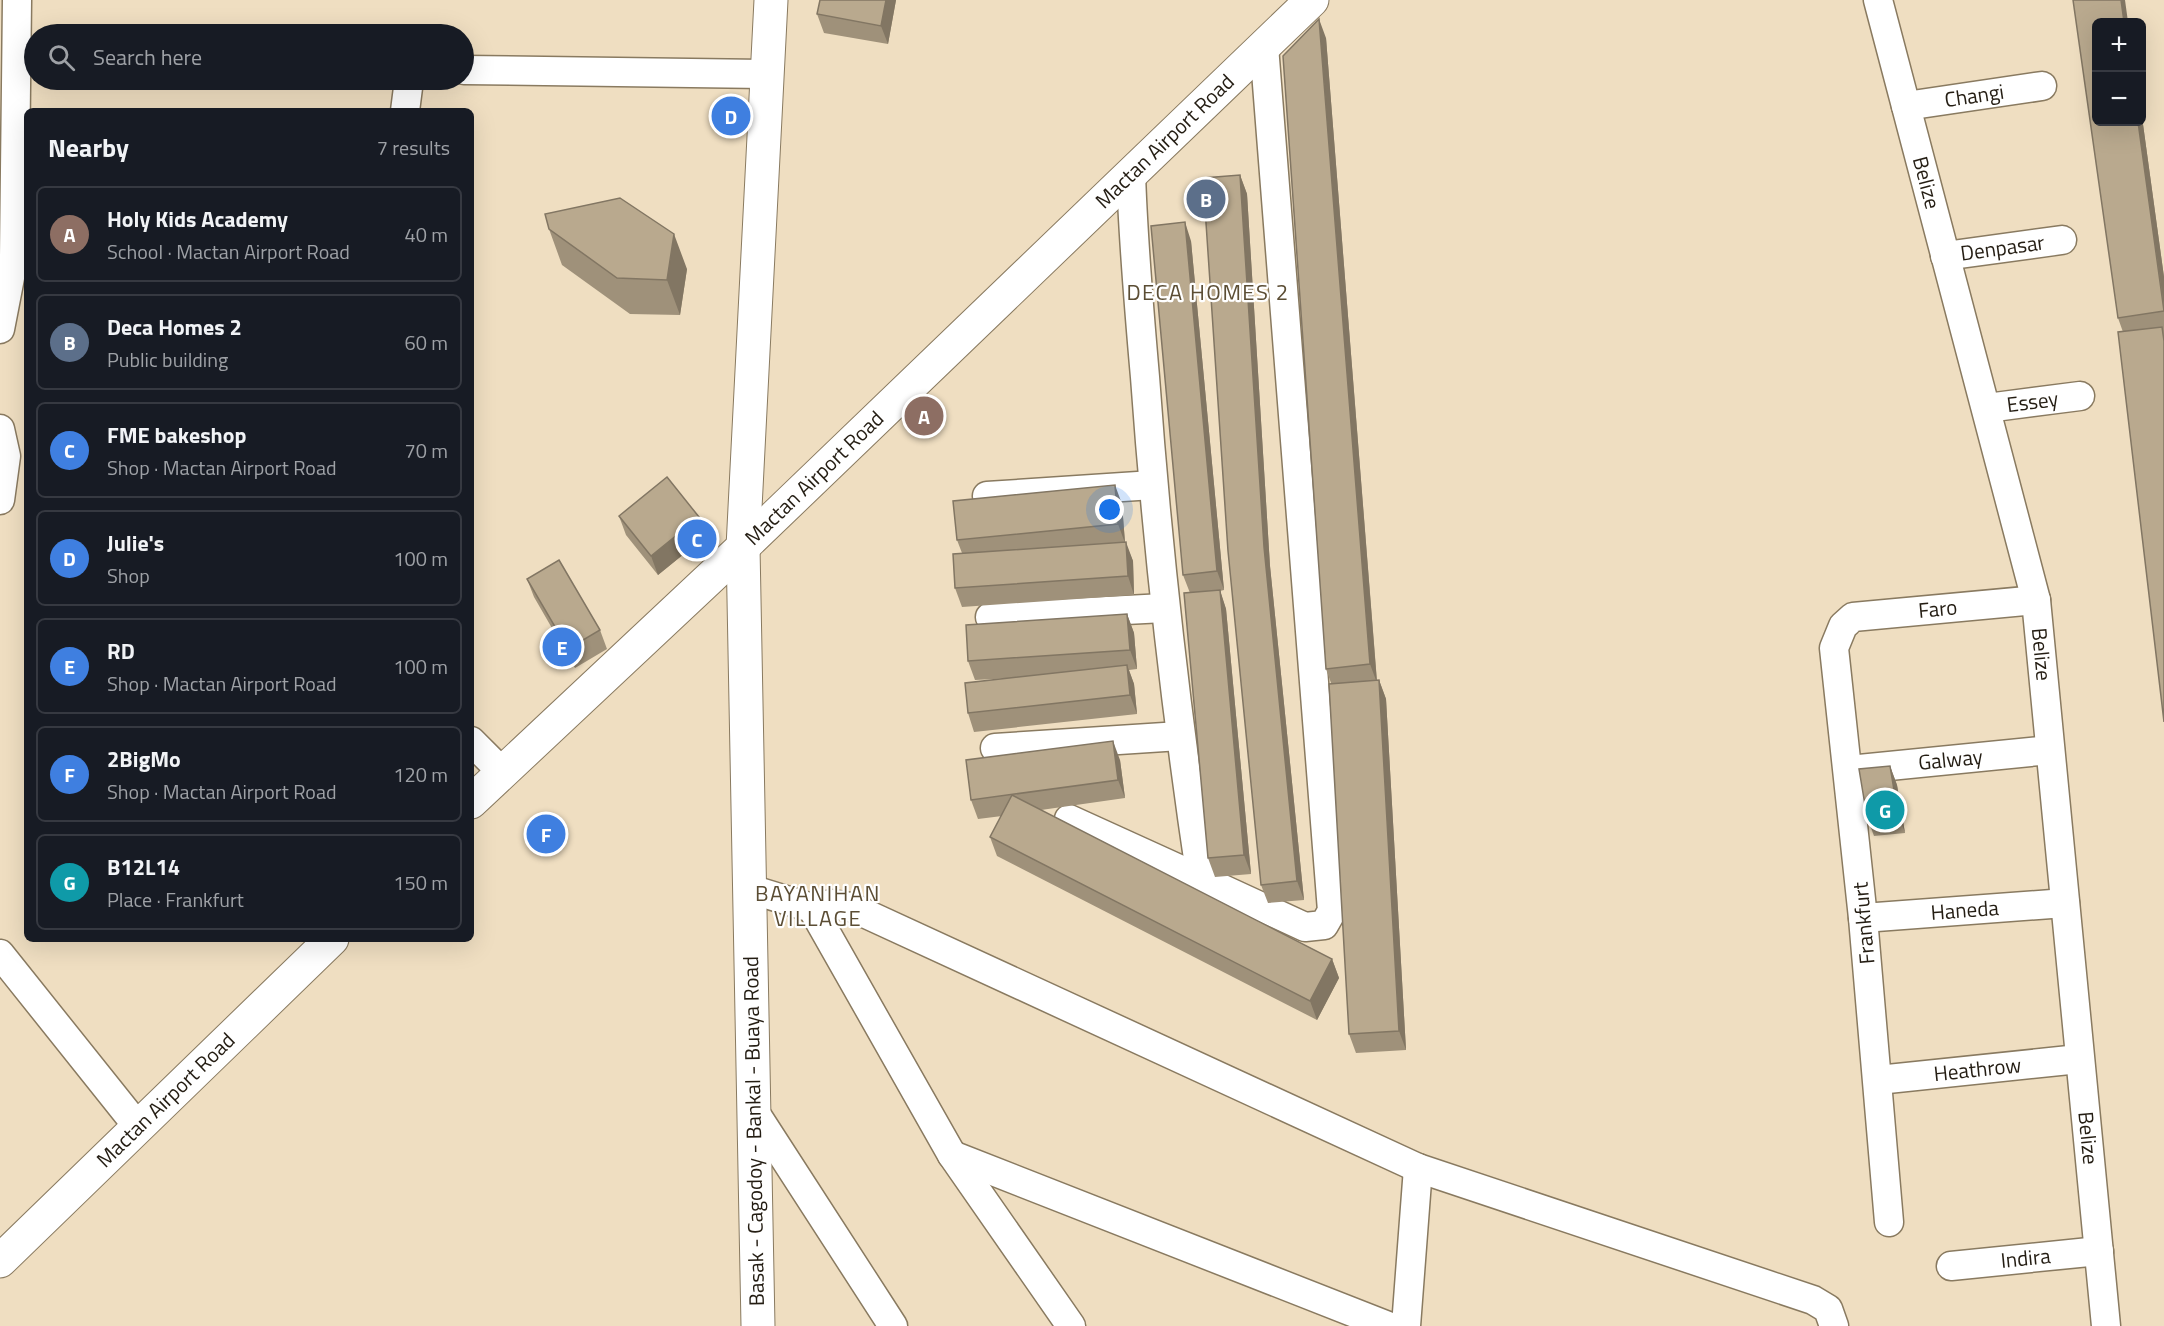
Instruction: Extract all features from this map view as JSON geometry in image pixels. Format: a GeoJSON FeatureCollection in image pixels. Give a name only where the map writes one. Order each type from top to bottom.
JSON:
{"type":"FeatureCollection","features":[{"type":"Feature","properties":{"kind":"main road","name":"Basak - Cagodoy - Bankal - Buaya Road"},"geometry":{"type":"LineString","coordinates":[[758,1326],[744,547],[771,0]]}},
{"type":"Feature","properties":{"kind":"main road","name":"Mactan Airport Road"},"geometry":{"type":"LineString","coordinates":[[474,799],[744,547],[1312,0]]}},
{"type":"Feature","properties":{"kind":"main road","name":"Mactan Airport Road"},"geometry":{"type":"LineString","coordinates":[[0,1261],[329,942]]}},
{"type":"Feature","properties":{"kind":"street"},"geometry":{"type":"LineString","coordinates":[[0,329],[14,256],[17,0]]}},
{"type":"Feature","properties":{"kind":"street","name":"Belize"},"geometry":{"type":"LineString","coordinates":[[1878,0],[2036,600],[2106,1326]]}},
{"type":"Feature","properties":{"kind":"street"},"geometry":{"type":"LineString","coordinates":[[1069,819],[1305,927],[1324,925],[1332,910],[1264,46]]}},
{"type":"Feature","properties":{"kind":"street"},"geometry":{"type":"LineString","coordinates":[[474,70],[768,74]]}},
{"type":"Feature","properties":{"kind":"street","name":"Changi"},"geometry":{"type":"LineString","coordinates":[[1906,106],[2042,86]]}},
{"type":"Feature","properties":{"kind":"street"},"geometry":{"type":"LineString","coordinates":[[405,108],[408,90]]}},
{"type":"Feature","properties":{"kind":"street"},"geometry":{"type":"LineString","coordinates":[[1131,173],[1164,608],[1201,879]]}},
{"type":"Feature","properties":{"kind":"street","name":"Denpasar"},"geometry":{"type":"LineString","coordinates":[[1945,256],[2062,240]]}},
{"type":"Feature","properties":{"kind":"street","name":"Essey"},"geometry":{"type":"LineString","coordinates":[[1987,408],[2080,396]]}},
{"type":"Feature","properties":{"kind":"street"},"geometry":{"type":"LineString","coordinates":[[0,429],[6,456],[0,500]]}},
{"type":"Feature","properties":{"kind":"street"},"geometry":{"type":"LineString","coordinates":[[987,496],[1153,485]]}},
{"type":"Feature","properties":{"kind":"street","name":"Faro"},"geometry":{"type":"LineString","coordinates":[[1843,626],[1853,617],[2036,600]]}},
{"type":"Feature","properties":{"kind":"street"},"geometry":{"type":"LineString","coordinates":[[990,617],[1164,608]]}},
{"type":"Feature","properties":{"kind":"street","name":"Frankfurt"},"geometry":{"type":"LineString","coordinates":[[1843,626],[1834,648],[1849,770],[1889,1222]]}},
{"type":"Feature","properties":{"kind":"street"},"geometry":{"type":"LineString","coordinates":[[995,748],[1180,736]]}},
{"type":"Feature","properties":{"kind":"street"},"geometry":{"type":"LineString","coordinates":[[474,744],[502,772]]}},
{"type":"Feature","properties":{"kind":"street","name":"Galway"},"geometry":{"type":"LineString","coordinates":[[1849,770],[2050,750]]}},
{"type":"Feature","properties":{"kind":"street"},"geometry":{"type":"LineString","coordinates":[[750,889],[812,908],[832,904],[851,907],[1418,1168],[1813,1300],[1828,1309],[1834,1326]]}},
{"type":"Feature","properties":{"kind":"street","name":"Haneda"},"geometry":{"type":"LineString","coordinates":[[1863,918],[2065,903]]}},
{"type":"Feature","properties":{"kind":"street"},"geometry":{"type":"LineString","coordinates":[[812,908],[952,1155],[1071,1326]]}},
{"type":"Feature","properties":{"kind":"street"},"geometry":{"type":"LineString","coordinates":[[0,954],[138,1128]]}},
{"type":"Feature","properties":{"kind":"street","name":"Heathrow"},"geometry":{"type":"LineString","coordinates":[[1878,1080],[2079,1059]]}},
{"type":"Feature","properties":{"kind":"street"},"geometry":{"type":"LineString","coordinates":[[754,1111],[893,1326]]}},
{"type":"Feature","properties":{"kind":"street"},"geometry":{"type":"LineString","coordinates":[[952,1155],[1388,1326]]}},
{"type":"Feature","properties":{"kind":"street"},"geometry":{"type":"LineString","coordinates":[[1406,1326],[1418,1168]]}},
{"type":"Feature","properties":{"kind":"street","name":"Indira"},"geometry":{"type":"LineString","coordinates":[[1952,1266],[2099,1251]]}},
{"type":"Feature","properties":{"kind":"building"},"geometry":{"type":"Polygon","coordinates":[[[820,0],[886,0],[881,26],[817,14],[820,0]]]}},
{"type":"Feature","properties":{"kind":"building"},"geometry":{"type":"Polygon","coordinates":[[[2073,0],[2121,0],[2123,18],[2092,18],[2092,126],[2139,126],[2164,311],[2118,318],[2073,0]]]}},
{"type":"Feature","properties":{"kind":"building"},"geometry":{"type":"Polygon","coordinates":[[[1319,19],[1370,664],[1326,669],[1283,56],[1319,19]]]}},
{"type":"Feature","properties":{"kind":"building"},"geometry":{"type":"Polygon","coordinates":[[[1240,175],[1264,547],[1297,881],[1261,885],[1228,551],[1203,178],[1240,175]]]}},
{"type":"Feature","properties":{"kind":"building"},"geometry":{"type":"Polygon","coordinates":[[[620,198],[674,234],[667,280],[617,278],[549,229],[545,214],[620,198]]]}},
{"type":"Feature","properties":{"kind":"building"},"geometry":{"type":"Polygon","coordinates":[[[1185,222],[1217,571],[1183,575],[1151,226],[1185,222]]]}},
{"type":"Feature","properties":{"kind":"building"},"geometry":{"type":"Polygon","coordinates":[[[2162,327],[2164,341],[2164,722],[2118,332],[2162,327]]]}},
{"type":"Feature","properties":{"kind":"building"},"geometry":{"type":"Polygon","coordinates":[[[667,477],[699,517],[651,556],[619,516],[667,477]]]}},
{"type":"Feature","properties":{"kind":"building"},"geometry":{"type":"Polygon","coordinates":[[[1115,485],[1118,524],[957,540],[953,501],[1115,485]]]}},
{"type":"Feature","properties":{"kind":"building"},"geometry":{"type":"Polygon","coordinates":[[[1126,542],[1128,576],[955,588],[953,554],[1126,542]]]}},
{"type":"Feature","properties":{"kind":"building"},"geometry":{"type":"Polygon","coordinates":[[[559,560],[600,630],[568,649],[527,579],[559,560]]]}},
{"type":"Feature","properties":{"kind":"building"},"geometry":{"type":"Polygon","coordinates":[[[1220,590],[1244,855],[1208,858],[1184,593],[1220,590]]]}},
{"type":"Feature","properties":{"kind":"building"},"geometry":{"type":"Polygon","coordinates":[[[1127,614],[1130,650],[968,661],[966,625],[1127,614]]]}},
{"type":"Feature","properties":{"kind":"building"},"geometry":{"type":"Polygon","coordinates":[[[1127,665],[1130,695],[968,713],[965,683],[1127,665]]]}},
{"type":"Feature","properties":{"kind":"building"},"geometry":{"type":"Polygon","coordinates":[[[1379,680],[1399,1031],[1349,1034],[1329,684],[1379,680]]]}},
{"type":"Feature","properties":{"kind":"building"},"geometry":{"type":"Polygon","coordinates":[[[1113,741],[1118,780],[971,800],[966,760],[1113,741]]]}},
{"type":"Feature","properties":{"kind":"building"},"geometry":{"type":"Polygon","coordinates":[[[1890,766],[1898,814],[1867,817],[1859,769],[1890,766]]]}},
{"type":"Feature","properties":{"kind":"building"},"geometry":{"type":"Polygon","coordinates":[[[1012,795],[1332,959],[1310,1001],[990,837],[1012,795]]]}},
{"type":"Feature","properties":{"kind":"place","name":"Julie's"},"geometry":{"type":"Point","coordinates":[731,116]}},
{"type":"Feature","properties":{"kind":"place","name":"Deca Homes 2"},"geometry":{"type":"Point","coordinates":[1206,199]}},
{"type":"Feature","properties":{"kind":"place","name":"Holy Kids Academy"},"geometry":{"type":"Point","coordinates":[924,416]}},
{"type":"Feature","properties":{"kind":"place","name":"FME bakeshop"},"geometry":{"type":"Point","coordinates":[697,539]}},
{"type":"Feature","properties":{"kind":"place","name":"RD"},"geometry":{"type":"Point","coordinates":[562,647]}},
{"type":"Feature","properties":{"kind":"place","name":"B12L14"},"geometry":{"type":"Point","coordinates":[1885,810]}},
{"type":"Feature","properties":{"kind":"place","name":"2BigMo"},"geometry":{"type":"Point","coordinates":[546,834]}},
{"type":"Feature","properties":{"kind":"district","name":"DECA HOMES 2"},"geometry":{"type":"Point","coordinates":[1208,292]}},
{"type":"Feature","properties":{"kind":"district","name":"BAYANIHAN VILLAGE"},"geometry":{"type":"Point","coordinates":[818,906]}}]}
